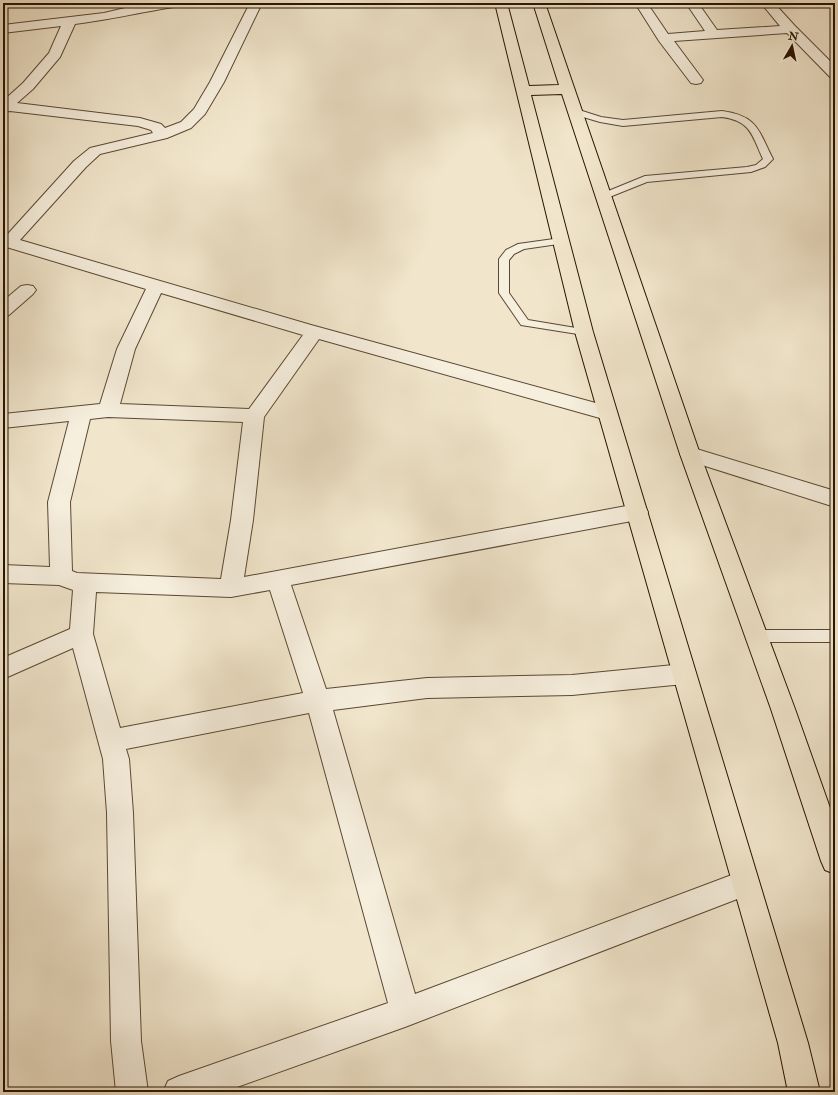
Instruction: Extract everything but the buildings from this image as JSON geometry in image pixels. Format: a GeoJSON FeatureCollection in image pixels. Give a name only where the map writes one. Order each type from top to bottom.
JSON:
{"type":"FeatureCollection","features":[{"type":"Feature","properties":{"kind":"main road"},"geometry":{"type":"LineString","coordinates":[[502,3],[584,332],[793,1043],[804,1092]]}},
{"type":"Feature","properties":{"kind":"main road"},"geometry":{"type":"LineString","coordinates":[[539,3],[690,454],[783,709],[835,860]]}},
{"type":"Feature","properties":{"kind":"main road"},"geometry":{"type":"LineString","coordinates":[[523,91],[568,89]]}},
{"type":"Feature","properties":{"kind":"street"},"geometry":{"type":"LineString","coordinates":[[3,28],[104,17],[167,3]]}},
{"type":"Feature","properties":{"kind":"street"},"geometry":{"type":"LineString","coordinates":[[256,3],[217,82],[200,111],[186,125],[162,135],[95,150],[6,241],[314,333],[607,413]]}},
{"type":"Feature","properties":{"kind":"street"},"geometry":{"type":"LineString","coordinates":[[641,3],[664,38],[696,80]]}},
{"type":"Feature","properties":{"kind":"street"},"geometry":{"type":"LineString","coordinates":[[692,3],[714,35]]}},
{"type":"Feature","properties":{"kind":"street"},"geometry":{"type":"LineString","coordinates":[[767,3],[790,29],[835,74]]}},
{"type":"Feature","properties":{"kind":"street"},"geometry":{"type":"LineString","coordinates":[[4,108],[28,86],[55,54],[70,20]]}},
{"type":"Feature","properties":{"kind":"street"},"geometry":{"type":"LineString","coordinates":[[664,38],[790,29]]}},
{"type":"Feature","properties":{"kind":"street"},"geometry":{"type":"LineString","coordinates":[[4,108],[140,122],[156,127],[162,135]]}},
{"type":"Feature","properties":{"kind":"street"},"geometry":{"type":"LineString","coordinates":[[108,410],[126,349],[156,286]]}},
{"type":"Feature","properties":{"kind":"street"},"geometry":{"type":"LineString","coordinates":[[3,311],[28,290]]}},
{"type":"Feature","properties":{"kind":"street"},"geometry":{"type":"LineString","coordinates":[[231,588],[242,520],[254,416],[314,333]]}},
{"type":"Feature","properties":{"kind":"street"},"geometry":{"type":"LineString","coordinates":[[3,421],[108,410],[254,416]]}},
{"type":"Feature","properties":{"kind":"street"},"geometry":{"type":"LineString","coordinates":[[61,576],[60,502],[81,414]]}},
{"type":"Feature","properties":{"kind":"street"},"geometry":{"type":"LineString","coordinates":[[690,454],[835,499]]}},
{"type":"Feature","properties":{"kind":"street"},"geometry":{"type":"LineString","coordinates":[[3,574],[61,576],[75,582],[85,583],[231,588],[637,512]]}},
{"type":"Feature","properties":{"kind":"street"},"geometry":{"type":"LineString","coordinates":[[278,579],[318,701],[405,1012]]}},
{"type":"Feature","properties":{"kind":"street"},"geometry":{"type":"LineString","coordinates":[[85,583],[81,634],[116,759],[120,814],[126,1041],[132,1092]]}},
{"type":"Feature","properties":{"kind":"street"},"geometry":{"type":"LineString","coordinates":[[3,669],[81,634]]}},
{"type":"Feature","properties":{"kind":"street"},"geometry":{"type":"LineString","coordinates":[[111,741],[318,701],[427,688],[572,685],[684,674]]}},
{"type":"Feature","properties":{"kind":"street"},"geometry":{"type":"LineString","coordinates":[[179,1092],[405,1012],[745,882]]}},
{"type":"Feature","properties":{"kind":"lane"},"geometry":{"type":"LineString","coordinates":[[576,112],[600,119],[623,123],[722,114],[737,117],[746,121],[768,159],[764,165],[747,170],[645,179],[604,196]]}},
{"type":"Feature","properties":{"kind":"lane"},"geometry":{"type":"LineString","coordinates":[[561,241],[522,246],[510,252],[503,262],[504,293],[525,323],[584,332]]}},
{"type":"Feature","properties":{"kind":"lane"},"geometry":{"type":"LineString","coordinates":[[756,636],[835,636]]}}]}
